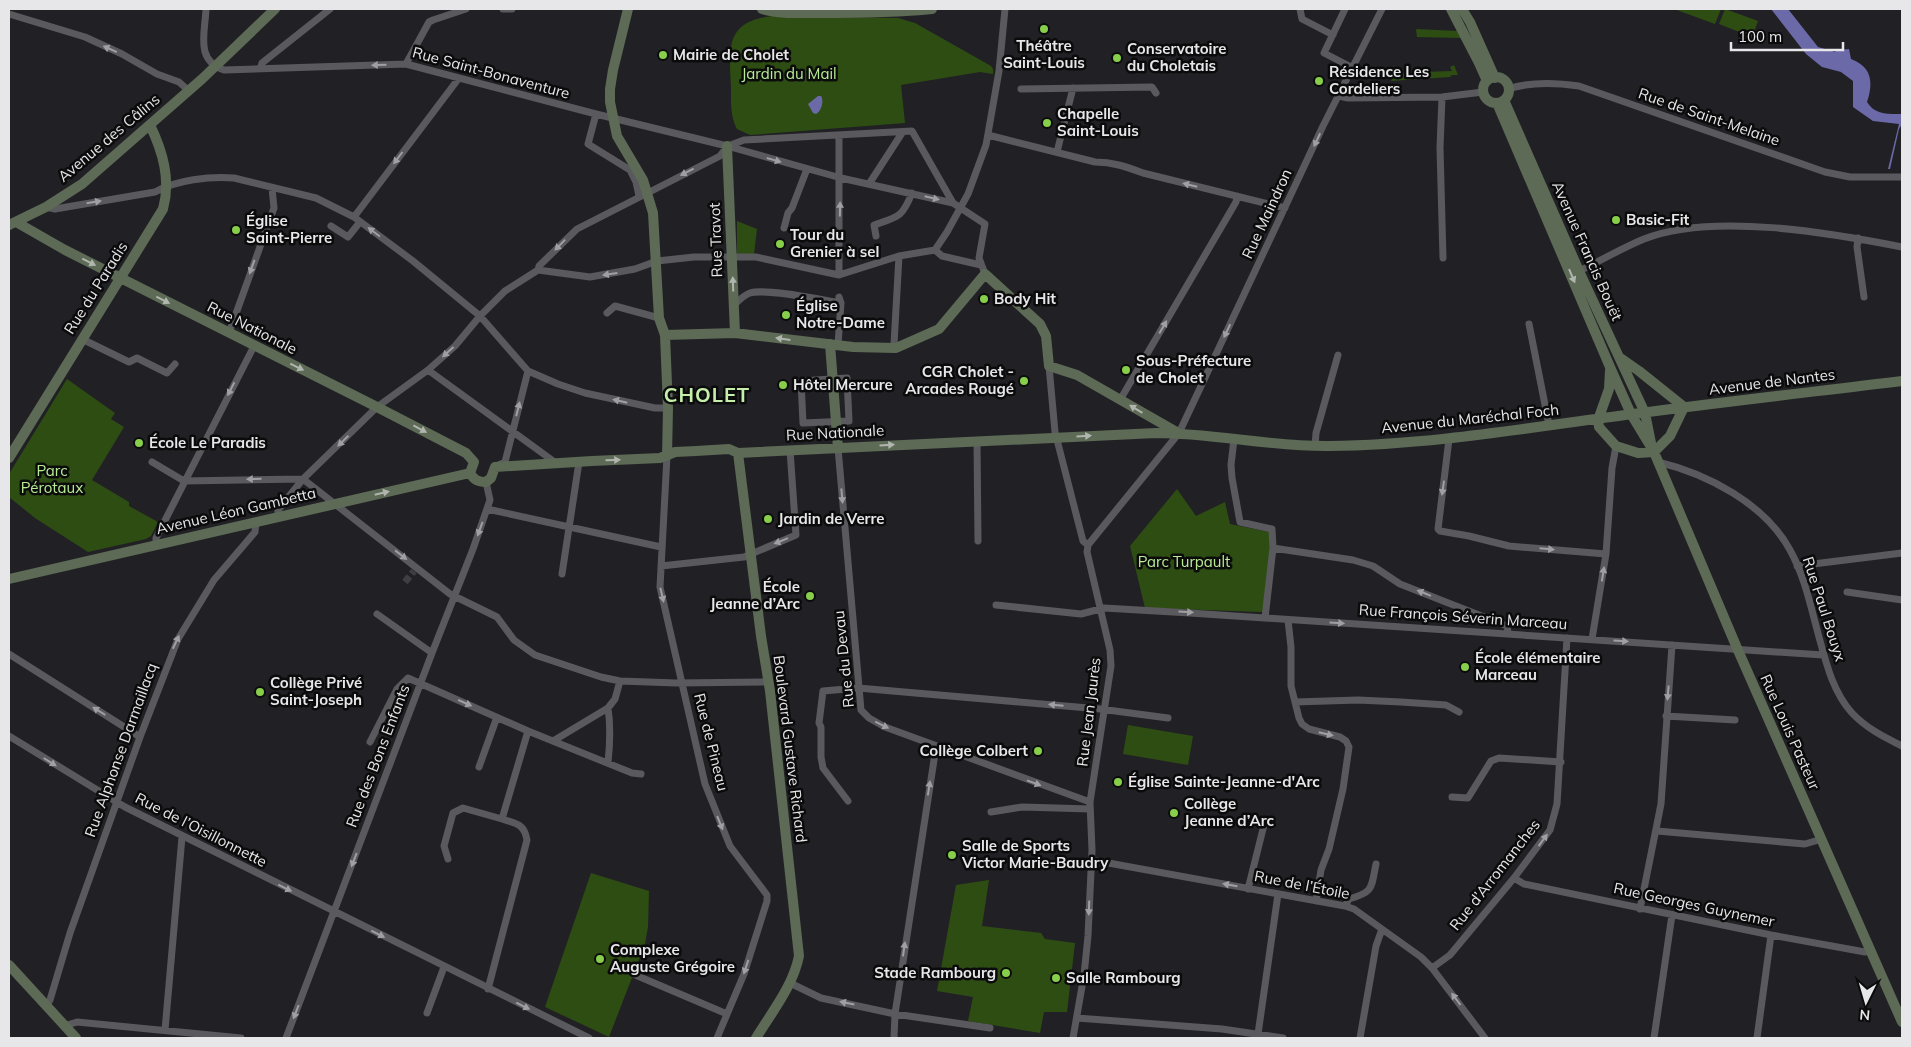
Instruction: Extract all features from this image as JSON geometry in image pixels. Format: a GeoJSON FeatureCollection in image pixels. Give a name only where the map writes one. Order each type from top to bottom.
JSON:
{"type":"FeatureCollection","features":[{"type":"Feature","properties":{"kind":"street"},"geometry":{"type":"LineString","coordinates":[[206,9],[204,50],[214,67]]}},
{"type":"Feature","properties":{"kind":"street","name":"Avenue des Câlins"},"geometry":{"type":"LineString","coordinates":[[12,223],[46,207],[82,184],[189,90],[275,9]]}},
{"type":"Feature","properties":{"kind":"street"},"geometry":{"type":"LineString","coordinates":[[260,70],[262,63],[330,9]]}},
{"type":"Feature","properties":{"kind":"street"},"geometry":{"type":"LineString","coordinates":[[406,64],[429,22],[466,9]]}},
{"type":"Feature","properties":{"kind":"street"},"geometry":{"type":"LineString","coordinates":[[503,9],[512,9]]}},
{"type":"Feature","properties":{"kind":"street"},"geometry":{"type":"LineString","coordinates":[[487,509],[661,546],[664,537],[668,408],[665,335],[659,318],[655,225],[643,180],[617,136],[610,89],[628,9]]}},
{"type":"Feature","properties":{"kind":"street"},"geometry":{"type":"LineString","coordinates":[[762,9],[781,12],[850,13],[932,9]]}},
{"type":"Feature","properties":{"kind":"street"},"geometry":{"type":"LineString","coordinates":[[538,270],[590,277],[635,269],[657,261],[694,257],[756,257],[840,274],[899,256],[935,250],[961,207],[976,175],[988,135],[1005,9]]}},
{"type":"Feature","properties":{"kind":"street"},"geometry":{"type":"LineString","coordinates":[[1300,9],[1302,19],[1333,34]]}},
{"type":"Feature","properties":{"kind":"street"},"geometry":{"type":"LineString","coordinates":[[1345,9],[1324,53],[1353,68]]}},
{"type":"Feature","properties":{"kind":"street","name":"Rue Maindron"},"geometry":{"type":"LineString","coordinates":[[1088,545],[1179,433],[1285,208],[1382,9]]}},
{"type":"Feature","properties":{"kind":"street"},"geometry":{"type":"LineString","coordinates":[[1451,9],[1491,80]]}},
{"type":"Feature","properties":{"kind":"street"},"geometry":{"type":"LineString","coordinates":[[1462,9],[1470,22],[1491,80]]}},
{"type":"Feature","properties":{"kind":"street"},"geometry":{"type":"LineString","coordinates":[[9,14],[85,37],[122,54],[157,74],[178,82],[189,90]]}},
{"type":"Feature","properties":{"kind":"street","name":"Rue Saint-Bonaventure"},"geometry":{"type":"LineString","coordinates":[[214,67],[224,70],[260,70],[406,64],[727,146],[840,178],[953,202]]}},
{"type":"Feature","properties":{"kind":"street"},"geometry":{"type":"LineString","coordinates":[[330,226],[348,237],[357,219],[459,78]]}},
{"type":"Feature","properties":{"kind":"street"},"geometry":{"type":"LineString","coordinates":[[1483,92],[1489,101],[1500,102],[1508,89],[1502,80],[1491,80]]}},
{"type":"Feature","properties":{"kind":"street"},"geometry":{"type":"LineString","coordinates":[[1339,96],[1348,98],[1442,97],[1483,92],[1491,80]]}},
{"type":"Feature","properties":{"kind":"street","name":"Rue de Saint-Melaine"},"geometry":{"type":"LineString","coordinates":[[1508,89],[1537,85],[1579,86],[1825,172],[1850,177],[1902,178]]}},
{"type":"Feature","properties":{"kind":"street"},"geometry":{"type":"LineString","coordinates":[[1021,89],[1152,87],[1156,93]]}},
{"type":"Feature","properties":{"kind":"street"},"geometry":{"type":"LineString","coordinates":[[1057,152],[1073,88]]}},
{"type":"Feature","properties":{"kind":"street"},"geometry":{"type":"LineString","coordinates":[[1442,97],[1440,158],[1443,258]]}},
{"type":"Feature","properties":{"kind":"street","name":"Avenue Francis Bouët"},"geometry":{"type":"LineString","coordinates":[[1500,102],[1645,413]]}},
{"type":"Feature","properties":{"kind":"street","name":"Avenue Francis Bouët"},"geometry":{"type":"LineString","coordinates":[[1500,102],[1610,367],[1632,414]]}},
{"type":"Feature","properties":{"kind":"street"},"geometry":{"type":"LineString","coordinates":[[596,114],[588,144],[630,170],[636,182],[639,196]]}},
{"type":"Feature","properties":{"kind":"street","name":"Rue du Paradis"},"geometry":{"type":"LineString","coordinates":[[9,458],[163,209],[167,185],[161,147],[150,125]]}},
{"type":"Feature","properties":{"kind":"street"},"geometry":{"type":"LineString","coordinates":[[278,517],[278,510],[303,479],[377,407],[428,370],[455,346],[480,316],[505,291],[538,270],[539,266],[577,229],[720,156],[727,146],[744,140],[912,131],[953,202],[985,224],[979,258],[983,270]]}},
{"type":"Feature","properties":{"kind":"street"},"geometry":{"type":"LineString","coordinates":[[869,184],[902,132]]}},
{"type":"Feature","properties":{"kind":"street"},"geometry":{"type":"LineString","coordinates":[[988,135],[1095,162],[1108,162],[1127,166],[1143,173],[1285,208]]}},
{"type":"Feature","properties":{"kind":"street"},"geometry":{"type":"LineString","coordinates":[[839,136],[840,274]]}},
{"type":"Feature","properties":{"kind":"street","name":"Rue Travot"},"geometry":{"type":"LineString","coordinates":[[727,146],[735,333]]}},
{"type":"Feature","properties":{"kind":"street"},"geometry":{"type":"LineString","coordinates":[[784,228],[788,213],[792,208],[807,169]]}},
{"type":"Feature","properties":{"kind":"street"},"geometry":{"type":"LineString","coordinates":[[46,207],[55,209],[155,192],[167,185],[231,177],[316,198],[357,219],[413,261],[480,316],[528,370],[558,384],[585,393],[655,408],[668,408]]}},
{"type":"Feature","properties":{"kind":"street"},"geometry":{"type":"LineString","coordinates":[[229,333],[274,208],[272,188]]}},
{"type":"Feature","properties":{"kind":"street"},"geometry":{"type":"LineString","coordinates":[[876,236],[874,225],[896,217],[903,212],[912,193]]}},
{"type":"Feature","properties":{"kind":"street"},"geometry":{"type":"LineString","coordinates":[[1120,400],[1236,202],[1237,196]]}},
{"type":"Feature","properties":{"kind":"street","name":"Rue Nationale"},"geometry":{"type":"LineString","coordinates":[[12,223],[64,252],[120,278],[466,453],[474,462],[470,473]]}},
{"type":"Feature","properties":{"kind":"street"},"geometry":{"type":"LineString","coordinates":[[1579,272],[1644,239],[1686,228],[1714,226],[1746,227],[1858,238],[1902,248]]}},
{"type":"Feature","properties":{"kind":"street"},"geometry":{"type":"LineString","coordinates":[[1858,238],[1857,247],[1864,298]]}},
{"type":"Feature","properties":{"kind":"street"},"geometry":{"type":"LineString","coordinates":[[935,250],[942,256],[983,270],[1040,324],[1046,336],[1049,366],[1077,375],[1179,433]]}},
{"type":"Feature","properties":{"kind":"street"},"geometry":{"type":"LineString","coordinates":[[896,348],[894,344],[899,256]]}},
{"type":"Feature","properties":{"kind":"street"},"geometry":{"type":"LineString","coordinates":[[665,335],[735,333],[834,345],[896,348],[939,329],[983,270]]}},
{"type":"Feature","properties":{"kind":"street"},"geometry":{"type":"LineString","coordinates":[[734,304],[744,296],[757,292],[840,300],[834,345],[833,379],[838,448]]}},
{"type":"Feature","properties":{"kind":"street"},"geometry":{"type":"LineString","coordinates":[[607,313],[615,306],[659,318]]}},
{"type":"Feature","properties":{"kind":"street"},"geometry":{"type":"LineString","coordinates":[[1529,324],[1548,425]]}},
{"type":"Feature","properties":{"kind":"street"},"geometry":{"type":"LineString","coordinates":[[82,339],[129,362],[137,358],[167,372],[175,364]]}},
{"type":"Feature","properties":{"kind":"street"},"geometry":{"type":"LineString","coordinates":[[156,545],[156,538],[184,481],[254,346]]}},
{"type":"Feature","properties":{"kind":"street"},"geometry":{"type":"LineString","coordinates":[[1315,446],[1316,434],[1338,355]]}},
{"type":"Feature","properties":{"kind":"street"},"geometry":{"type":"LineString","coordinates":[[1610,367],[1609,390],[1598,420],[1601,431],[1616,446],[1656,457],[1670,436],[1684,408],[1619,357]]}},
{"type":"Feature","properties":{"kind":"street","name":"Rue Jean Jaurès"},"geometry":{"type":"LineString","coordinates":[[1049,366],[1056,438],[1083,541],[1088,545],[1087,552],[1110,650],[1111,666],[1090,806],[1092,860],[1089,882],[1088,936],[1073,1038]]}},
{"type":"Feature","properties":{"kind":"street"},"geometry":{"type":"LineString","coordinates":[[428,370],[556,463]]}},
{"type":"Feature","properties":{"kind":"street"},"geometry":{"type":"LineString","coordinates":[[470,473],[479,482],[486,482],[491,478],[495,467],[505,462],[528,370]]}},
{"type":"Feature","properties":{"kind":"street"},"geometry":{"type":"LineString","coordinates":[[833,379],[801,381],[803,423],[836,422]]}},
{"type":"Feature","properties":{"kind":"street","name":"Avenue de Nantes"},"geometry":{"type":"LineString","coordinates":[[1645,413],[1902,381]]}},
{"type":"Feature","properties":{"kind":"street","name":"Avenue du Maréchal Foch"},"geometry":{"type":"LineString","coordinates":[[1179,433],[1315,446],[1406,443],[1449,440],[1645,413]]}},
{"type":"Feature","properties":{"kind":"street","name":"Rue Louis Pasteur"},"geometry":{"type":"LineString","coordinates":[[1645,413],[1656,457]]}},
{"type":"Feature","properties":{"kind":"street","name":"Rue Louis Pasteur"},"geometry":{"type":"LineString","coordinates":[[1632,414],[1656,457],[1737,648],[1902,1022]]}},
{"type":"Feature","properties":{"kind":"street","name":"Rue Nationale"},"geometry":{"type":"LineString","coordinates":[[495,467],[660,458],[675,452],[721,449],[729,449],[738,453],[1179,433]]}},
{"type":"Feature","properties":{"kind":"street"},"geometry":{"type":"LineString","coordinates":[[1234,439],[1231,465],[1235,501],[1240,522],[1272,529],[1274,548],[1265,618]]}},
{"type":"Feature","properties":{"kind":"street"},"geometry":{"type":"LineString","coordinates":[[1449,440],[1438,529],[1440,531],[1509,546],[1606,554]]}},
{"type":"Feature","properties":{"kind":"street"},"geometry":{"type":"LineString","coordinates":[[977,441],[978,541]]}},
{"type":"Feature","properties":{"kind":"street"},"geometry":{"type":"LineString","coordinates":[[1592,639],[1606,554],[1613,460],[1616,446]]}},
{"type":"Feature","properties":{"kind":"street","name":"Rue du Devau"},"geometry":{"type":"LineString","coordinates":[[838,448],[861,710],[869,718],[885,728],[1090,806]]}},
{"type":"Feature","properties":{"kind":"street"},"geometry":{"type":"LineString","coordinates":[[664,566],[744,557],[796,535],[790,450]]}},
{"type":"Feature","properties":{"kind":"street","name":"Boulevard Gustave Richard"},"geometry":{"type":"LineString","coordinates":[[738,453],[760,636],[769,682],[799,956],[796,970],[790,983],[756,1038]]}},
{"type":"Feature","properties":{"kind":"street","name":"Rue Paul Bouyx"},"geometry":{"type":"LineString","coordinates":[[1656,457],[1724,486],[1753,508],[1779,533],[1791,551],[1797,566],[1824,655],[1838,693],[1851,712],[1874,731],[1902,746]]}},
{"type":"Feature","properties":{"kind":"street"},"geometry":{"type":"LineString","coordinates":[[152,462],[184,481],[303,479],[415,569],[454,597],[497,618],[514,640],[535,655],[601,677],[620,681],[682,683],[769,682]]}},
{"type":"Feature","properties":{"kind":"street"},"geometry":{"type":"LineString","coordinates":[[562,574],[579,462]]}},
{"type":"Feature","properties":{"kind":"street","name":"Avenue Léon Gambetta"},"geometry":{"type":"LineString","coordinates":[[9,579],[470,473]]}},
{"type":"Feature","properties":{"kind":"street","name":"Rue des Bons Enfants"},"geometry":{"type":"LineString","coordinates":[[286,1038],[487,509],[490,500],[486,482]]}},
{"type":"Feature","properties":{"kind":"street","name":"Rue Alphonse Darmaillacq"},"geometry":{"type":"LineString","coordinates":[[46,1006],[52,997],[64,950],[171,654],[182,631],[214,580],[255,532],[256,522]]}},
{"type":"Feature","properties":{"kind":"street","name":"Rue de Pineau"},"geometry":{"type":"LineString","coordinates":[[661,546],[665,551],[665,562],[660,587],[705,784],[730,846],[768,895],[744,974],[717,1038]]}},
{"type":"Feature","properties":{"kind":"street"},"geometry":{"type":"LineString","coordinates":[[1274,548],[1344,559],[1373,566],[1400,584],[1507,626],[1508,633]]}},
{"type":"Feature","properties":{"kind":"street"},"geometry":{"type":"LineString","coordinates":[[1797,566],[1902,553]]}},
{"type":"Feature","properties":{"kind":"street"},"geometry":{"type":"LineString","coordinates":[[1847,592],[1902,600]]}},
{"type":"Feature","properties":{"kind":"street","name":"Rue François Séverin Marceau"},"geometry":{"type":"LineString","coordinates":[[996,605],[1081,614],[1100,609],[1137,610],[1824,655]]}},
{"type":"Feature","properties":{"kind":"street"},"geometry":{"type":"LineString","coordinates":[[379,616],[432,654]]}},
{"type":"Feature","properties":{"kind":"street"},"geometry":{"type":"LineString","coordinates":[[1288,620],[1291,647],[1291,686],[1302,724],[1309,729],[1340,737],[1346,741],[1349,747],[1343,789],[1329,849],[1321,870],[1316,901]]}},
{"type":"Feature","properties":{"kind":"street","name":"Rue d’Arromanches"},"geometry":{"type":"LineString","coordinates":[[1432,968],[1450,955],[1514,878],[1550,830],[1557,804],[1561,762],[1567,638]]}},
{"type":"Feature","properties":{"kind":"street"},"geometry":{"type":"LineString","coordinates":[[1640,908],[1661,804],[1672,645]]}},
{"type":"Feature","properties":{"kind":"street"},"geometry":{"type":"LineString","coordinates":[[9,654],[140,737]]}},
{"type":"Feature","properties":{"kind":"street"},"geometry":{"type":"LineString","coordinates":[[370,742],[397,689],[408,678],[528,731],[632,773],[641,774]]}},
{"type":"Feature","properties":{"kind":"street"},"geometry":{"type":"LineString","coordinates":[[553,741],[608,708],[615,699],[620,681]]}},
{"type":"Feature","properties":{"kind":"street"},"geometry":{"type":"LineString","coordinates":[[848,801],[824,768],[821,758],[821,727],[819,723],[823,691],[858,688],[1168,718]]}},
{"type":"Feature","properties":{"kind":"street"},"geometry":{"type":"LineString","coordinates":[[1295,702],[1358,700],[1401,702],[1446,705],[1458,712]]}},
{"type":"Feature","properties":{"kind":"street"},"geometry":{"type":"LineString","coordinates":[[608,708],[610,733],[608,763]]}},
{"type":"Feature","properties":{"kind":"street"},"geometry":{"type":"LineString","coordinates":[[1666,716],[1735,720]]}},
{"type":"Feature","properties":{"kind":"street"},"geometry":{"type":"LineString","coordinates":[[479,767],[497,717]]}},
{"type":"Feature","properties":{"kind":"street"},"geometry":{"type":"LineString","coordinates":[[502,820],[528,731]]}},
{"type":"Feature","properties":{"kind":"street","name":"Rue de l’Oisillonnette"},"geometry":{"type":"LineString","coordinates":[[9,736],[116,803],[589,1038]]}},
{"type":"Feature","properties":{"kind":"street"},"geometry":{"type":"LineString","coordinates":[[894,1038],[894,1014],[936,747]]}},
{"type":"Feature","properties":{"kind":"street"},"geometry":{"type":"LineString","coordinates":[[1452,797],[1468,798],[1487,767],[1499,758],[1561,762]]}},
{"type":"Feature","properties":{"kind":"street"},"geometry":{"type":"LineString","coordinates":[[991,812],[1022,807],[1090,806]]}},
{"type":"Feature","properties":{"kind":"street"},"geometry":{"type":"LineString","coordinates":[[448,859],[444,846],[453,813],[463,808],[520,825],[526,830],[527,840],[488,989]]}},
{"type":"Feature","properties":{"kind":"street"},"geometry":{"type":"LineString","coordinates":[[1248,888],[1264,825]]}},
{"type":"Feature","properties":{"kind":"street"},"geometry":{"type":"LineString","coordinates":[[1656,831],[1805,844],[1822,839]]}},
{"type":"Feature","properties":{"kind":"street"},"geometry":{"type":"LineString","coordinates":[[165,1030],[182,837]]}},
{"type":"Feature","properties":{"kind":"street","name":"Rue de l’Étoile"},"geometry":{"type":"LineString","coordinates":[[1092,860],[1344,906],[1354,910],[1421,957],[1432,968],[1485,1038]]}},
{"type":"Feature","properties":{"kind":"street"},"geometry":{"type":"LineString","coordinates":[[1344,906],[1349,899],[1368,892],[1376,864]]}},
{"type":"Feature","properties":{"kind":"street","name":"Rue Georges Guynemer"},"geometry":{"type":"LineString","coordinates":[[1514,878],[1524,884],[1672,915],[1865,952],[1869,950]]}},
{"type":"Feature","properties":{"kind":"street"},"geometry":{"type":"LineString","coordinates":[[1258,1034],[1278,894]]}},
{"type":"Feature","properties":{"kind":"street"},"geometry":{"type":"LineString","coordinates":[[1654,1038],[1672,915]]}},
{"type":"Feature","properties":{"kind":"street"},"geometry":{"type":"LineString","coordinates":[[1360,1038],[1376,946],[1382,929]]}},
{"type":"Feature","properties":{"kind":"street"},"geometry":{"type":"LineString","coordinates":[[1757,1038],[1771,935]]}},
{"type":"Feature","properties":{"kind":"street"},"geometry":{"type":"LineString","coordinates":[[9,965],[76,1038]]}},
{"type":"Feature","properties":{"kind":"street"},"geometry":{"type":"LineString","coordinates":[[427,1012],[444,967]]}},
{"type":"Feature","properties":{"kind":"street"},"geometry":{"type":"LineString","coordinates":[[633,974],[727,1014]]}},
{"type":"Feature","properties":{"kind":"street"},"geometry":{"type":"LineString","coordinates":[[790,983],[821,998],[894,1014],[990,1028]]}},
{"type":"Feature","properties":{"kind":"street"},"geometry":{"type":"LineString","coordinates":[[1077,1018],[1222,1029],[1284,1038]]}},
{"type":"Feature","properties":{"kind":"street"},"geometry":{"type":"LineString","coordinates":[[64,1026],[77,1022],[241,1038]]}},
{"type":"Feature","properties":{"kind":"green space"},"geometry":{"type":"Polygon","coordinates":[[[1674,9],[1721,9],[1715,24],[1674,9]]]}},
{"type":"Feature","properties":{"kind":"green space"},"geometry":{"type":"Polygon","coordinates":[[[1725,9],[1758,21],[1752,37],[1719,24],[1725,9]]]}},
{"type":"Feature","properties":{"kind":"green space","name":"Jardin du Mail"},"geometry":{"type":"Polygon","coordinates":[[[773,16],[898,18],[915,23],[991,66],[993,74],[980,72],[901,85],[905,123],[750,135],[737,129],[733,119],[731,103],[731,49],[733,39],[738,30],[757,19],[773,16]]]}},
{"type":"Feature","properties":{"kind":"green space"},"geometry":{"type":"Polygon","coordinates":[[[1416,29],[1457,31],[1461,38],[1417,37],[1416,29]]]}},
{"type":"Feature","properties":{"kind":"green space"},"geometry":{"type":"Polygon","coordinates":[[[1454,65],[1458,75],[1391,81],[1395,73],[1452,71],[1450,67],[1454,65]]]}},
{"type":"Feature","properties":{"kind":"green space"},"geometry":{"type":"Polygon","coordinates":[[[737,221],[757,229],[754,254],[737,254],[737,221]]]}},
{"type":"Feature","properties":{"kind":"green space","name":"Parc Pérotaux"},"geometry":{"type":"Polygon","coordinates":[[[67,379],[115,413],[111,419],[124,427],[92,480],[129,502],[129,506],[158,522],[151,536],[146,539],[88,552],[35,518],[9,497],[9,474],[67,379]]]}},
{"type":"Feature","properties":{"kind":"green space","name":"Parc Turpault"},"geometry":{"type":"Polygon","coordinates":[[[1177,489],[1196,516],[1225,502],[1230,524],[1269,532],[1271,548],[1263,612],[1145,608],[1130,546],[1177,489]]]}},
{"type":"Feature","properties":{"kind":"green space"},"geometry":{"type":"Polygon","coordinates":[[[1128,725],[1193,736],[1188,765],[1123,754],[1128,725]]]}},
{"type":"Feature","properties":{"kind":"green space","name":"Complexe Auguste Grégoire"},"geometry":{"type":"Polygon","coordinates":[[[591,873],[649,891],[648,927],[645,944],[609,1037],[545,1007],[591,873]]]}},
{"type":"Feature","properties":{"kind":"green space","name":"Stade Rambourg"},"geometry":{"type":"Polygon","coordinates":[[[989,880],[982,926],[1041,933],[1045,939],[1075,943],[1067,1012],[1044,1012],[1040,1033],[968,1021],[973,997],[937,991],[956,885],[989,880]]]}},
{"type":"Feature","properties":{"kind":"shaded area"},"geometry":{"type":"Polygon","coordinates":[[[1771,9],[1788,9],[1818,47],[1835,52],[1837,50],[1849,49],[1851,59],[1864,67],[1870,77],[1867,102],[1870,106],[1882,113],[1902,114],[1902,124],[1899,129],[1890,169],[1888,169],[1899,124],[1873,121],[1853,107],[1853,81],[1841,72],[1822,67],[1806,54],[1771,9]]]}},
{"type":"Feature","properties":{"kind":"shaded area"},"geometry":{"type":"Polygon","coordinates":[[[818,96],[821,96],[822,103],[820,110],[816,114],[813,113],[808,104],[818,96]]]}},
{"type":"Feature","properties":{"kind":"tunnel"},"geometry":{"type":"LineString","coordinates":[[405,582],[414,571]]}},
{"type":"Feature","properties":{"kind":"place","name":"Théâtre Saint-Louis"},"geometry":{"type":"Point","coordinates":[1044,29]}},
{"type":"Feature","properties":{"kind":"place","name":"Mairie de Cholet"},"geometry":{"type":"Point","coordinates":[663,55]}},
{"type":"Feature","properties":{"kind":"place","name":"Conservatoire du Choletais"},"geometry":{"type":"Point","coordinates":[1117,58]}},
{"type":"Feature","properties":{"kind":"place","name":"Résidence Les Cordeliers"},"geometry":{"type":"Point","coordinates":[1319,81]}},
{"type":"Feature","properties":{"kind":"place","name":"Chapelle Saint-Louis"},"geometry":{"type":"Point","coordinates":[1047,123]}},
{"type":"Feature","properties":{"kind":"place","name":"Basic-Fit"},"geometry":{"type":"Point","coordinates":[1616,220]}},
{"type":"Feature","properties":{"kind":"place","name":"Église Saint-Pierre"},"geometry":{"type":"Point","coordinates":[236,230]}},
{"type":"Feature","properties":{"kind":"place","name":"Tour du Grenier à sel"},"geometry":{"type":"Point","coordinates":[780,244]}},
{"type":"Feature","properties":{"kind":"place","name":"Body Hit"},"geometry":{"type":"Point","coordinates":[984,299]}},
{"type":"Feature","properties":{"kind":"place","name":"Église Notre-Dame"},"geometry":{"type":"Point","coordinates":[786,315]}},
{"type":"Feature","properties":{"kind":"place","name":"Sous-Préfecture de Cholet"},"geometry":{"type":"Point","coordinates":[1126,370]}},
{"type":"Feature","properties":{"kind":"place","name":"CGR Cholet - Arcades Rougé"},"geometry":{"type":"Point","coordinates":[1024,381]}},
{"type":"Feature","properties":{"kind":"place","name":"Hôtel Mercure"},"geometry":{"type":"Point","coordinates":[783,385]}},
{"type":"Feature","properties":{"kind":"place","name":"École Le Paradis"},"geometry":{"type":"Point","coordinates":[139,443]}},
{"type":"Feature","properties":{"kind":"place","name":"Jardin de Verre"},"geometry":{"type":"Point","coordinates":[768,519]}},
{"type":"Feature","properties":{"kind":"place","name":"École Jeanne d’Arc"},"geometry":{"type":"Point","coordinates":[810,596]}},
{"type":"Feature","properties":{"kind":"place","name":"École élémentaire Marceau"},"geometry":{"type":"Point","coordinates":[1465,667]}},
{"type":"Feature","properties":{"kind":"place","name":"Collège Privé Saint-Joseph"},"geometry":{"type":"Point","coordinates":[260,692]}},
{"type":"Feature","properties":{"kind":"place","name":"Collège Colbert"},"geometry":{"type":"Point","coordinates":[1038,751]}},
{"type":"Feature","properties":{"kind":"place","name":"Église Sainte-Jeanne-d'Arc"},"geometry":{"type":"Point","coordinates":[1118,782]}},
{"type":"Feature","properties":{"kind":"place","name":"Collège Jeanne d’Arc"},"geometry":{"type":"Point","coordinates":[1174,813]}},
{"type":"Feature","properties":{"kind":"place","name":"Salle de Sports Victor Marie-Baudry"},"geometry":{"type":"Point","coordinates":[952,855]}},
{"type":"Feature","properties":{"kind":"place","name":"Complexe Auguste Grégoire"},"geometry":{"type":"Point","coordinates":[600,959]}},
{"type":"Feature","properties":{"kind":"place","name":"Stade Rambourg"},"geometry":{"type":"Point","coordinates":[1006,973]}},
{"type":"Feature","properties":{"kind":"place","name":"Salle Rambourg"},"geometry":{"type":"Point","coordinates":[1056,978]}},
{"type":"Feature","properties":{"kind":"district","name":"CHOLET"},"geometry":{"type":"Point","coordinates":[707,395]}}]}
